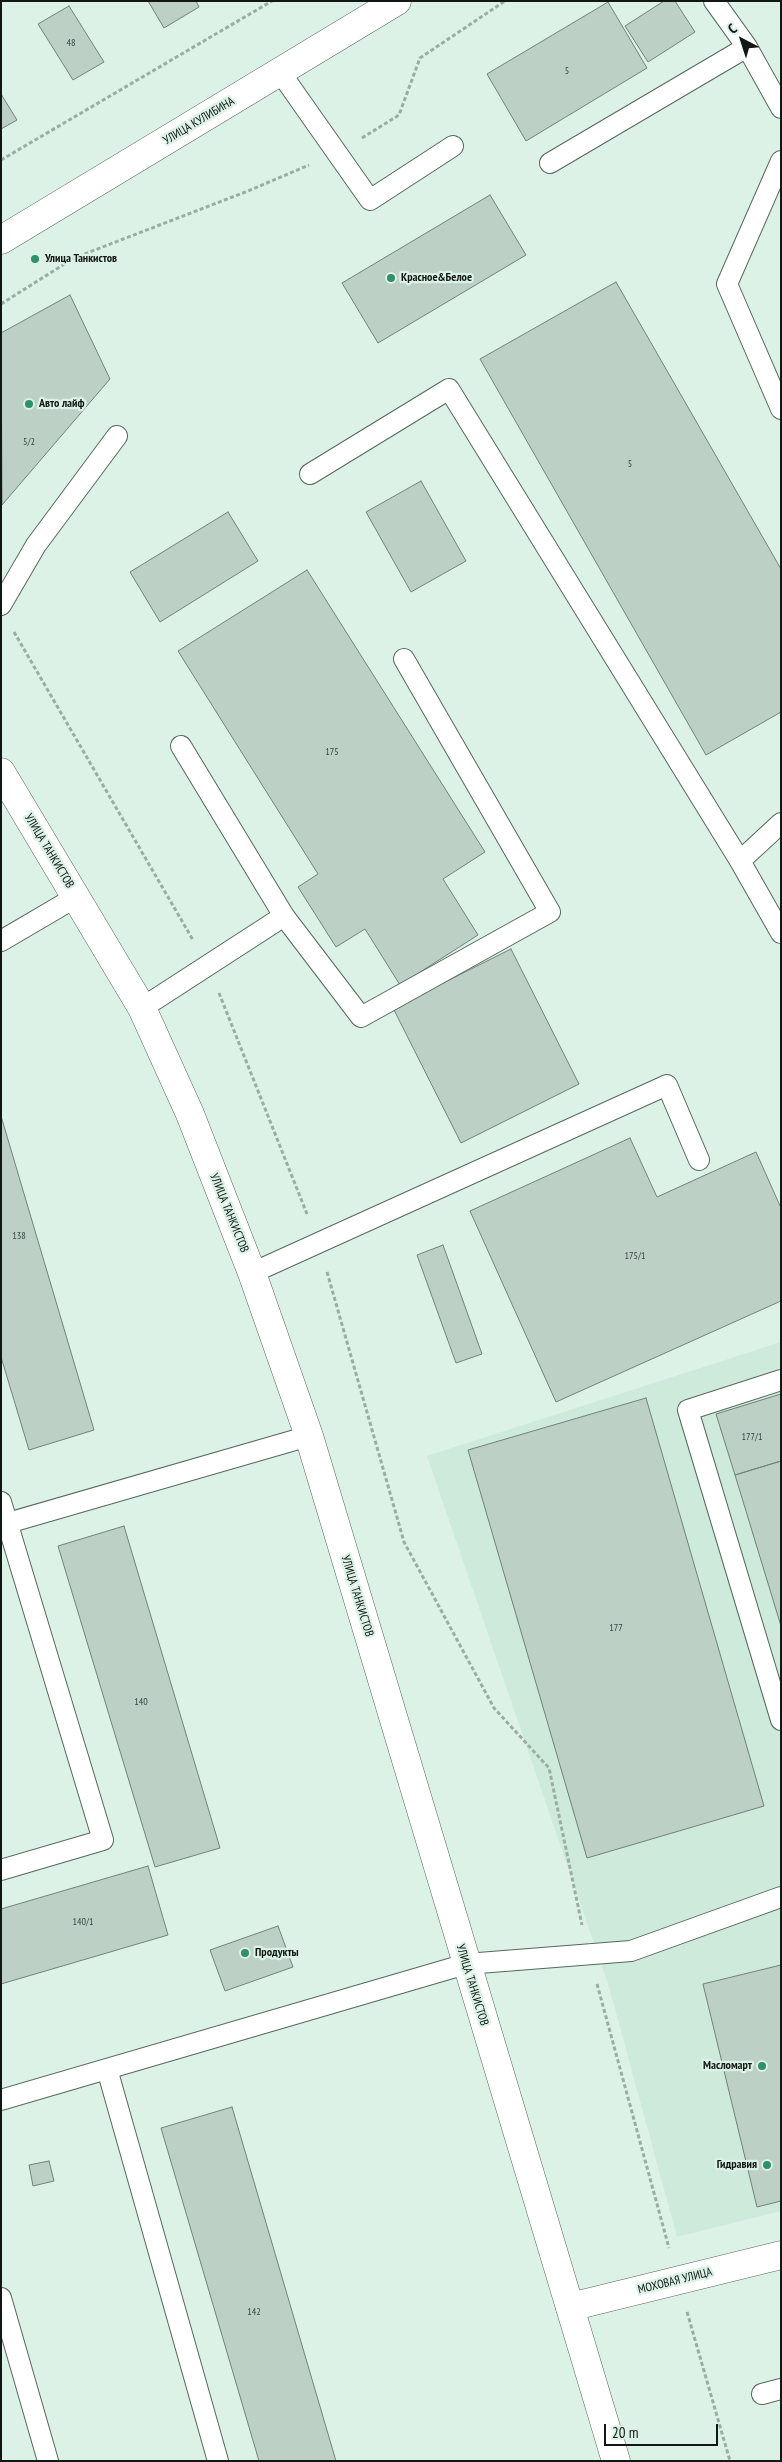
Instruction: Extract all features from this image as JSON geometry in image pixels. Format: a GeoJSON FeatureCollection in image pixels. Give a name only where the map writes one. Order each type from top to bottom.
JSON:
{"type":"FeatureCollection","features":[{"type":"Feature","properties":{"kind":"main road","name":"УЛИЦА КУЛИБИНА"},"geometry":{"type":"LineString","coordinates":[[1,240],[397,1]]}},
{"type":"Feature","properties":{"kind":"main road","name":"УЛИЦА ТАНКИСТОВ"},"geometry":{"type":"LineString","coordinates":[[1,772],[142,1008],[190,1114],[252,1273],[309,1436],[616,2461]]}},
{"type":"Feature","properties":{"kind":"main road","name":"МОХОВАЯ УЛИЦА"},"geometry":{"type":"LineString","coordinates":[[570,2307],[781,2255]]}},
{"type":"Feature","properties":{"kind":"lane"},"geometry":{"type":"LineString","coordinates":[[714,1],[748,47],[781,108]]}},
{"type":"Feature","properties":{"kind":"lane"},"geometry":{"type":"LineString","coordinates":[[550,162],[748,47]]}},
{"type":"Feature","properties":{"kind":"lane"},"geometry":{"type":"LineString","coordinates":[[280,72],[370,200],[453,146]]}},
{"type":"Feature","properties":{"kind":"lane"},"geometry":{"type":"LineString","coordinates":[[781,161],[727,284],[781,409]]}},
{"type":"Feature","properties":{"kind":"lane"},"geometry":{"type":"LineString","coordinates":[[310,474],[449,389],[740,861],[781,933]]}},
{"type":"Feature","properties":{"kind":"lane"},"geometry":{"type":"LineString","coordinates":[[1,605],[36,545],[117,436]]}},
{"type":"Feature","properties":{"kind":"lane"},"geometry":{"type":"LineString","coordinates":[[180,746],[284,916],[361,1017],[550,912],[404,659]]}},
{"type":"Feature","properties":{"kind":"lane"},"geometry":{"type":"LineString","coordinates":[[740,861],[781,823]]}},
{"type":"Feature","properties":{"kind":"lane"},"geometry":{"type":"LineString","coordinates":[[1,940],[76,897]]}},
{"type":"Feature","properties":{"kind":"lane"},"geometry":{"type":"LineString","coordinates":[[142,1008],[284,916]]}},
{"type":"Feature","properties":{"kind":"lane"},"geometry":{"type":"LineString","coordinates":[[252,1273],[666,1085],[699,1160]]}},
{"type":"Feature","properties":{"kind":"lane"},"geometry":{"type":"LineString","coordinates":[[781,1380],[688,1410],[781,1720]]}},
{"type":"Feature","properties":{"kind":"lane"},"geometry":{"type":"LineString","coordinates":[[4,1524],[309,1436]]}},
{"type":"Feature","properties":{"kind":"lane"},"geometry":{"type":"LineString","coordinates":[[1,1502],[4,1524],[102,1840],[1,1870]]}},
{"type":"Feature","properties":{"kind":"lane"},"geometry":{"type":"LineString","coordinates":[[1,2100],[466,1964],[631,1951],[781,1897]]}},
{"type":"Feature","properties":{"kind":"lane"},"geometry":{"type":"LineString","coordinates":[[107,2069],[218,2461]]}},
{"type":"Feature","properties":{"kind":"lane"},"geometry":{"type":"LineString","coordinates":[[1,2298],[48,2461]]}},
{"type":"Feature","properties":{"kind":"path"},"geometry":{"type":"LineString","coordinates":[[1,160],[272,1]]}},
{"type":"Feature","properties":{"kind":"path"},"geometry":{"type":"LineString","coordinates":[[1,304],[74,258],[248,191],[337,152],[399,115],[420,58],[505,1]]}},
{"type":"Feature","properties":{"kind":"path"},"geometry":{"type":"LineString","coordinates":[[11,627],[208,966],[318,1242],[404,1542],[494,1708],[549,1768],[588,1954],[678,2281],[730,2461]]}},
{"type":"Feature","properties":{"kind":"shaded area"},"geometry":{"type":"Polygon","coordinates":[[[781,1342],[781,2211],[677,2237],[609,1987],[427,1456],[781,1342]]]}},
{"type":"Feature","properties":{"kind":"building"},"geometry":{"type":"Polygon","coordinates":[[[148,1],[196,1],[199,7],[164,28],[148,1]]]}},
{"type":"Feature","properties":{"kind":"building"},"geometry":{"type":"Polygon","coordinates":[[[664,1],[675,1],[695,32],[648,62],[625,26],[664,1]]]}},
{"type":"Feature","properties":{"kind":"building"},"geometry":{"type":"Polygon","coordinates":[[[608,2],[647,68],[526,141],[487,74],[608,2]]]}},
{"type":"Feature","properties":{"kind":"building"},"geometry":{"type":"Polygon","coordinates":[[[69,6],[104,62],[73,80],[38,24],[69,6]]]}},
{"type":"Feature","properties":{"kind":"building"},"geometry":{"type":"Polygon","coordinates":[[[1,94],[17,120],[1,129],[1,94]]]}},
{"type":"Feature","properties":{"kind":"building"},"geometry":{"type":"Polygon","coordinates":[[[490,195],[526,255],[378,343],[342,283],[490,195]]]}},
{"type":"Feature","properties":{"kind":"building"},"geometry":{"type":"Polygon","coordinates":[[[616,282],[781,569],[781,712],[706,755],[480,359],[616,282]]]}},
{"type":"Feature","properties":{"kind":"building"},"geometry":{"type":"Polygon","coordinates":[[[70,295],[110,379],[2,505],[1,333],[70,295]]]}},
{"type":"Feature","properties":{"kind":"building"},"geometry":{"type":"Polygon","coordinates":[[[421,481],[466,561],[411,592],[366,512],[421,481]]]}},
{"type":"Feature","properties":{"kind":"building"},"geometry":{"type":"Polygon","coordinates":[[[228,512],[258,561],[160,622],[130,572],[228,512]]]}},
{"type":"Feature","properties":{"kind":"building"},"geometry":{"type":"Polygon","coordinates":[[[307,570],[485,852],[443,879],[478,935],[400,985],[365,929],[336,947],[298,887],[318,874],[178,651],[307,570]]]}},
{"type":"Feature","properties":{"kind":"building"},"geometry":{"type":"Polygon","coordinates":[[[511,949],[579,1084],[461,1143],[393,1008],[511,949]]]}},
{"type":"Feature","properties":{"kind":"building"},"geometry":{"type":"Polygon","coordinates":[[[1,1116],[94,1430],[29,1450],[1,1357],[1,1116]]]}},
{"type":"Feature","properties":{"kind":"building"},"geometry":{"type":"Polygon","coordinates":[[[630,1138],[657,1197],[756,1152],[781,1208],[781,1301],[556,1402],[470,1211],[630,1138]]]}},
{"type":"Feature","properties":{"kind":"building"},"geometry":{"type":"Polygon","coordinates":[[[443,1245],[482,1354],[456,1363],[417,1255],[443,1245]]]}},
{"type":"Feature","properties":{"kind":"building"},"geometry":{"type":"Polygon","coordinates":[[[781,1394],[781,1461],[735,1475],[716,1414],[781,1394]]]}},
{"type":"Feature","properties":{"kind":"building"},"geometry":{"type":"Polygon","coordinates":[[[646,1398],[764,1806],[587,1858],[468,1450],[646,1398]]]}},
{"type":"Feature","properties":{"kind":"building"},"geometry":{"type":"Polygon","coordinates":[[[781,1461],[781,1626],[735,1475],[781,1461]]]}},
{"type":"Feature","properties":{"kind":"building"},"geometry":{"type":"Polygon","coordinates":[[[124,1526],[220,1848],[155,1867],[58,1546],[124,1526]]]}},
{"type":"Feature","properties":{"kind":"building"},"geometry":{"type":"Polygon","coordinates":[[[148,1866],[168,1935],[1,1984],[1,1909],[148,1866]]]}},
{"type":"Feature","properties":{"kind":"building"},"geometry":{"type":"Polygon","coordinates":[[[278,1926],[293,1967],[225,1991],[210,1950],[278,1926]]]}},
{"type":"Feature","properties":{"kind":"building"},"geometry":{"type":"Polygon","coordinates":[[[781,1965],[781,2201],[757,2207],[703,1984],[781,1965]]]}},
{"type":"Feature","properties":{"kind":"building"},"geometry":{"type":"Polygon","coordinates":[[[232,2107],[336,2461],[259,2461],[161,2128],[232,2107]]]}},
{"type":"Feature","properties":{"kind":"building"},"geometry":{"type":"Polygon","coordinates":[[[49,2161],[54,2181],[33,2186],[29,2165],[49,2161]]]}},
{"type":"Feature","properties":{"kind":"place","name":"Улица Танкистов"},"geometry":{"type":"Point","coordinates":[35,259]}},
{"type":"Feature","properties":{"kind":"place","name":"Красное&Белое"},"geometry":{"type":"Point","coordinates":[391,278]}},
{"type":"Feature","properties":{"kind":"place","name":"Авто лайф"},"geometry":{"type":"Point","coordinates":[29,404]}},
{"type":"Feature","properties":{"kind":"place","name":"Продукты"},"geometry":{"type":"Point","coordinates":[245,1953]}},
{"type":"Feature","properties":{"kind":"place","name":"Масломарт"},"geometry":{"type":"Point","coordinates":[762,2066]}},
{"type":"Feature","properties":{"kind":"place","name":"Гидравия"},"geometry":{"type":"Point","coordinates":[767,2165]}}]}
